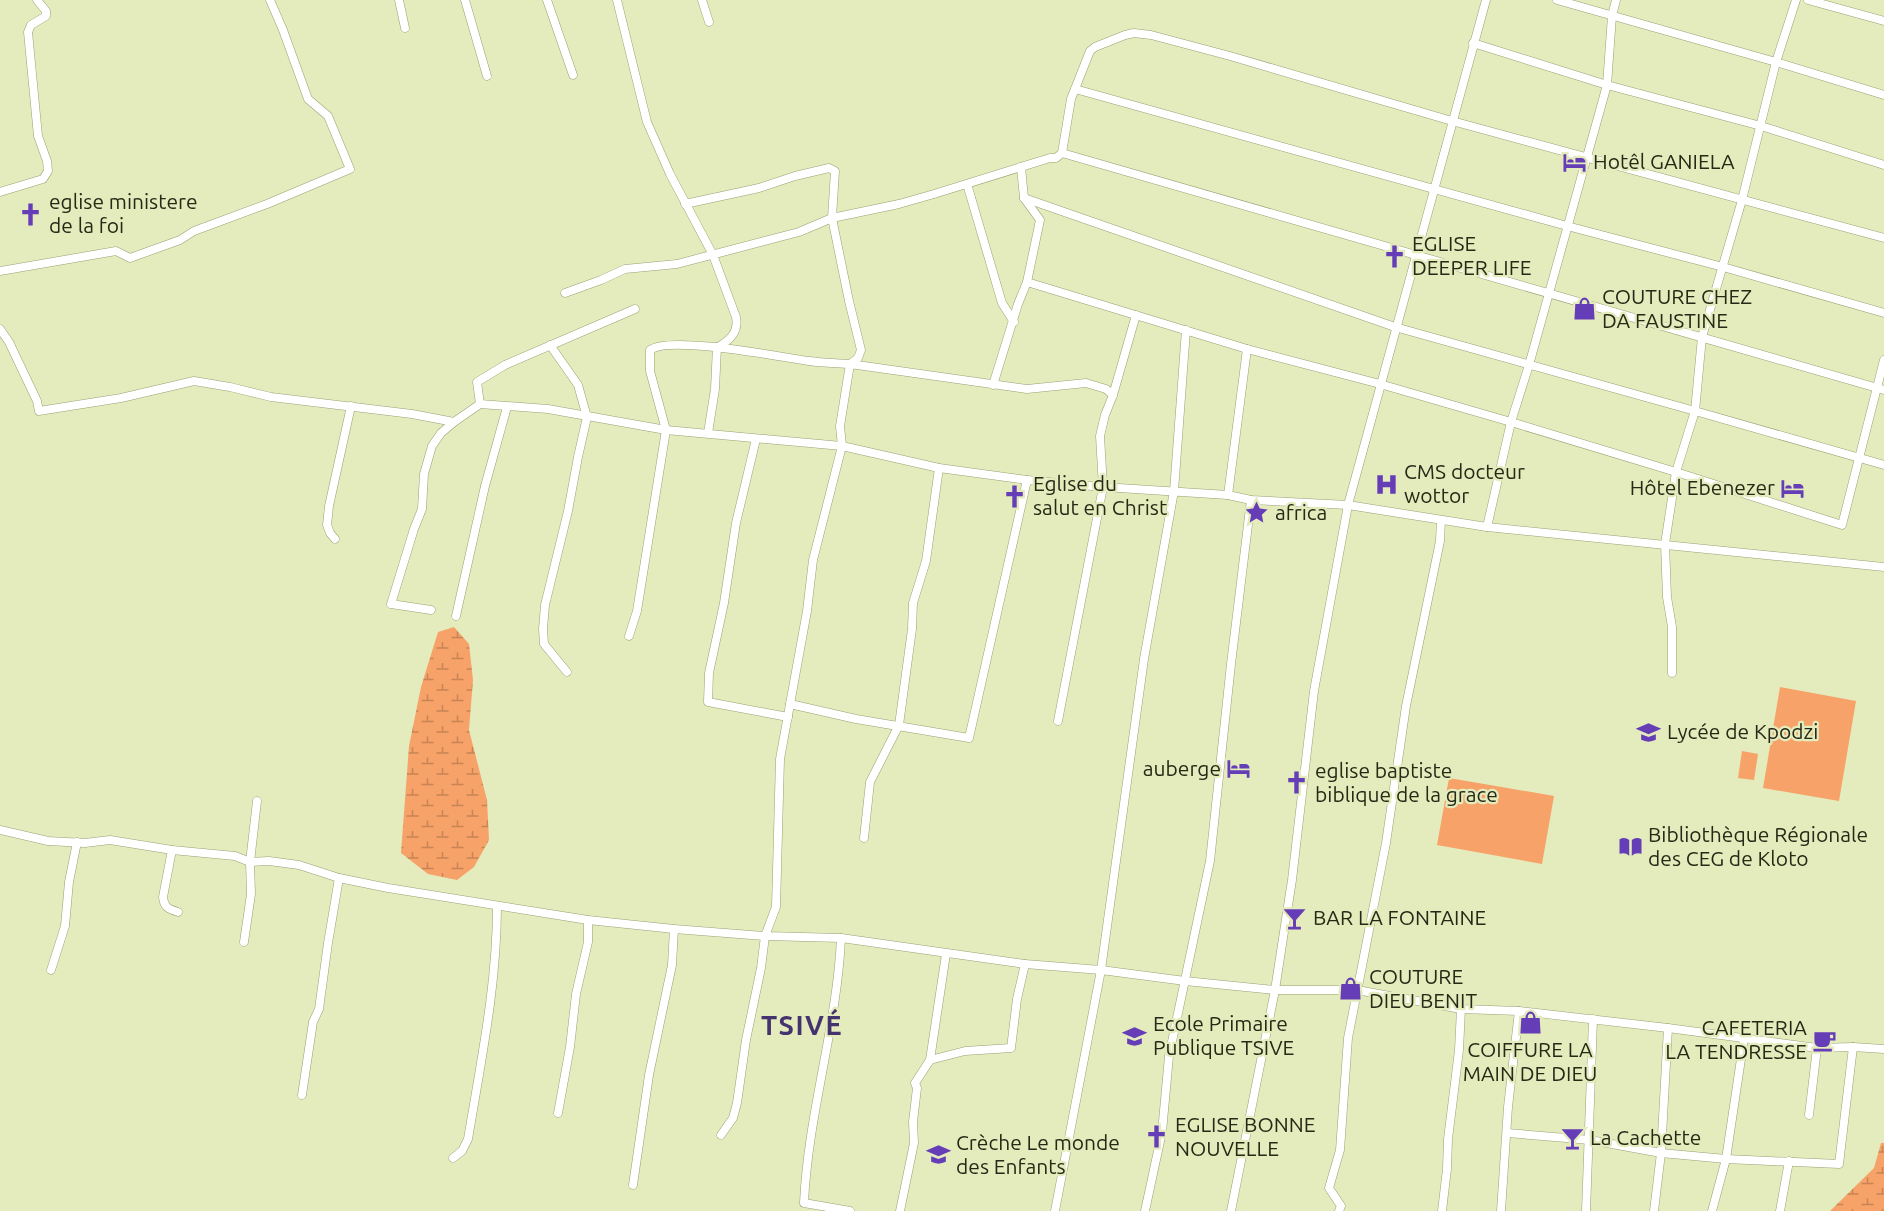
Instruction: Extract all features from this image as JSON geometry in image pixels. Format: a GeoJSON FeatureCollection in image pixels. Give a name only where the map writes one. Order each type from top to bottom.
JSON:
{"type":"FeatureCollection","features":[{"type":"Feature","properties":{"kind":"street"},"geometry":{"type":"LineString","coordinates":[[0,192],[43,179],[48,171],[38,136],[28,32],[31,24],[46,16],[46,11],[37,0]]}},
{"type":"Feature","properties":{"kind":"street"},"geometry":{"type":"LineString","coordinates":[[0,271],[116,251],[130,258],[180,240],[194,231],[267,204],[350,169],[328,116],[308,99],[270,0]]}},
{"type":"Feature","properties":{"kind":"street"},"geometry":{"type":"LineString","coordinates":[[399,0],[405,28]]}},
{"type":"Feature","properties":{"kind":"street"},"geometry":{"type":"LineString","coordinates":[[465,0],[487,76]]}},
{"type":"Feature","properties":{"kind":"street"},"geometry":{"type":"LineString","coordinates":[[547,0],[573,75]]}},
{"type":"Feature","properties":{"kind":"street"},"geometry":{"type":"LineString","coordinates":[[617,0],[647,122],[685,204],[713,255],[738,326],[736,333],[717,347]]}},
{"type":"Feature","properties":{"kind":"street"},"geometry":{"type":"LineString","coordinates":[[702,0],[709,22]]}},
{"type":"Feature","properties":{"kind":"street"},"geometry":{"type":"LineString","coordinates":[[1231,1211],[1275,990],[1293,880],[1314,691],[1348,505],[1486,0]]}},
{"type":"Feature","properties":{"kind":"street"},"geometry":{"type":"LineString","coordinates":[[1557,0],[1884,95]]}},
{"type":"Feature","properties":{"kind":"street"},"geometry":{"type":"LineString","coordinates":[[1487,527],[1511,422],[1607,85],[1612,16],[1616,0]]}},
{"type":"Feature","properties":{"kind":"street"},"geometry":{"type":"LineString","coordinates":[[1672,674],[1672,627],[1666,597],[1665,544],[1676,472],[1695,411],[1702,337],[1742,200],[1776,62],[1796,0]]}},
{"type":"Feature","properties":{"kind":"street"},"geometry":{"type":"LineString","coordinates":[[1808,0],[1884,21]]}},
{"type":"Feature","properties":{"kind":"street"},"geometry":{"type":"LineString","coordinates":[[565,293],[626,269],[678,264],[713,255],[799,232],[832,218],[899,204],[1056,158],[1062,153],[1068,113],[1090,51],[1134,33],[1151,35],[1230,56],[1452,121],[1884,238]]}},
{"type":"Feature","properties":{"kind":"street"},"geometry":{"type":"LineString","coordinates":[[1473,43],[1607,85],[1761,126],[1884,165]]}},
{"type":"Feature","properties":{"kind":"street"},"geometry":{"type":"LineString","coordinates":[[1075,89],[1884,313]]}},
{"type":"Feature","properties":{"kind":"street"},"geometry":{"type":"LineString","coordinates":[[1062,153],[1881,389]]}},
{"type":"Feature","properties":{"kind":"street"},"geometry":{"type":"LineString","coordinates":[[993,385],[1027,282],[1040,220],[1024,198],[1022,167]]}},
{"type":"Feature","properties":{"kind":"street"},"geometry":{"type":"LineString","coordinates":[[685,204],[759,188],[829,168],[835,171],[832,218],[861,350],[858,358],[850,364],[840,426],[842,447],[813,560],[807,611],[780,759],[776,907],[765,936],[737,1103],[733,1118],[721,1135]]}},
{"type":"Feature","properties":{"kind":"street"},"geometry":{"type":"LineString","coordinates":[[967,184],[1002,303],[1014,322]]}},
{"type":"Feature","properties":{"kind":"street"},"geometry":{"type":"LineString","coordinates":[[1024,198],[1395,327],[1884,465]]}},
{"type":"Feature","properties":{"kind":"street"},"geometry":{"type":"LineString","coordinates":[[1027,282],[1247,349],[1511,422],[1842,525],[1881,389],[1884,360]]}},
{"type":"Feature","properties":{"kind":"street"},"geometry":{"type":"LineString","coordinates":[[480,404],[477,381],[505,365],[634,309]]}},
{"type":"Feature","properties":{"kind":"street"},"geometry":{"type":"LineString","coordinates":[[1058,721],[1103,487],[1100,436],[1136,315]]}},
{"type":"Feature","properties":{"kind":"street"},"geometry":{"type":"LineString","coordinates":[[0,329],[9,342],[39,411],[121,398],[194,381],[271,397],[412,414],[454,422]]}},
{"type":"Feature","properties":{"kind":"street"},"geometry":{"type":"LineString","coordinates":[[1055,1211],[1101,970],[1144,659],[1174,491],[1186,330]]}},
{"type":"Feature","properties":{"kind":"street"},"geometry":{"type":"LineString","coordinates":[[550,345],[578,385],[587,417],[568,511],[544,605],[544,644],[567,672]]}},
{"type":"Feature","properties":{"kind":"street"},"geometry":{"type":"LineString","coordinates":[[629,636],[638,610],[666,430],[650,371],[650,350],[654,347],[672,345],[717,347],[1027,389],[1086,383],[1106,389],[1113,395]]}},
{"type":"Feature","properties":{"kind":"street"},"geometry":{"type":"LineString","coordinates":[[708,433],[715,389],[717,347]]}},
{"type":"Feature","properties":{"kind":"street"},"geometry":{"type":"LineString","coordinates":[[1228,495],[1247,349]]}},
{"type":"Feature","properties":{"kind":"street"},"geometry":{"type":"LineString","coordinates":[[431,610],[391,604],[414,529],[423,509],[424,474],[432,446],[441,433],[480,404],[548,409],[666,430],[842,447],[939,468],[1027,480],[1228,495],[1251,500],[1348,505],[1487,527],[1884,567]]}},
{"type":"Feature","properties":{"kind":"street"},"geometry":{"type":"LineString","coordinates":[[335,539],[327,525],[329,506],[351,406]]}},
{"type":"Feature","properties":{"kind":"street"},"geometry":{"type":"LineString","coordinates":[[456,616],[485,486],[507,407]]}},
{"type":"Feature","properties":{"kind":"street"},"geometry":{"type":"LineString","coordinates":[[756,439],[736,523],[724,603],[709,673],[708,702],[788,717]]}},
{"type":"Feature","properties":{"kind":"street"},"geometry":{"type":"LineString","coordinates":[[864,838],[870,782],[899,726],[912,629],[913,603],[926,561],[939,468]]}},
{"type":"Feature","properties":{"kind":"street"},"geometry":{"type":"LineString","coordinates":[[790,704],[856,719],[969,738],[1027,480]]}},
{"type":"Feature","properties":{"kind":"street"},"geometry":{"type":"LineString","coordinates":[[1145,1211],[1162,1132],[1169,1056],[1210,861],[1251,500]]}},
{"type":"Feature","properties":{"kind":"street"},"geometry":{"type":"LineString","coordinates":[[1339,1211],[1341,1206],[1329,1188],[1340,1150],[1348,1038],[1386,843],[1406,706],[1440,541],[1441,520]]}},
{"type":"Feature","properties":{"kind":"street"},"geometry":{"type":"LineString","coordinates":[[244,942],[251,894],[250,862],[257,801]]}},
{"type":"Feature","properties":{"kind":"street"},"geometry":{"type":"LineString","coordinates":[[0,830],[48,841],[85,843],[110,840],[172,850],[235,856],[250,862],[269,861],[299,865],[339,878],[588,920],[765,936],[841,938],[1025,964],[1101,970],[1275,990],[1357,990],[1461,1009],[1519,1011],[1593,1019],[1817,1048],[1853,1047],[1884,1050]]}},
{"type":"Feature","properties":{"kind":"street"},"geometry":{"type":"LineString","coordinates":[[51,970],[65,926],[69,882],[77,842]]}},
{"type":"Feature","properties":{"kind":"street"},"geometry":{"type":"LineString","coordinates":[[172,850],[163,897],[164,904],[169,909],[178,912]]}},
{"type":"Feature","properties":{"kind":"street"},"geometry":{"type":"LineString","coordinates":[[302,1095],[313,1022],[319,1009],[339,878]]}},
{"type":"Feature","properties":{"kind":"street"},"geometry":{"type":"LineString","coordinates":[[453,1158],[462,1151],[468,1139],[494,979],[497,906]]}},
{"type":"Feature","properties":{"kind":"street"},"geometry":{"type":"LineString","coordinates":[[558,1113],[570,1047],[576,994],[588,942],[588,920]]}},
{"type":"Feature","properties":{"kind":"street"},"geometry":{"type":"LineString","coordinates":[[633,1185],[649,1075],[672,965],[674,929]]}},
{"type":"Feature","properties":{"kind":"street"},"geometry":{"type":"LineString","coordinates":[[841,938],[839,972],[807,1168],[804,1203],[850,1211]]}},
{"type":"Feature","properties":{"kind":"street"},"geometry":{"type":"LineString","coordinates":[[900,1211],[914,1143],[912,1122],[917,1088],[915,1083],[930,1060],[946,954]]}},
{"type":"Feature","properties":{"kind":"street"},"geometry":{"type":"LineString","coordinates":[[930,1060],[965,1051],[1011,1048],[1017,999],[1025,964]]}},
{"type":"Feature","properties":{"kind":"street"},"geometry":{"type":"LineString","coordinates":[[1442,1211],[1459,1050],[1461,1009]]}},
{"type":"Feature","properties":{"kind":"street"},"geometry":{"type":"LineString","coordinates":[[1501,1211],[1508,1107],[1519,1011]]}},
{"type":"Feature","properties":{"kind":"street"},"geometry":{"type":"LineString","coordinates":[[1586,1211],[1593,1019]]}},
{"type":"Feature","properties":{"kind":"street"},"geometry":{"type":"LineString","coordinates":[[1654,1211],[1661,1153],[1668,1028]]}},
{"type":"Feature","properties":{"kind":"street"},"geometry":{"type":"LineString","coordinates":[[1712,1211],[1726,1159],[1744,1039]]}},
{"type":"Feature","properties":{"kind":"street"},"geometry":{"type":"LineString","coordinates":[[1507,1133],[1590,1140],[1661,1153],[1726,1159],[1839,1164],[1853,1047]]}},
{"type":"Feature","properties":{"kind":"street"},"geometry":{"type":"LineString","coordinates":[[1809,1115],[1817,1048]]}},
{"type":"Feature","properties":{"kind":"street"},"geometry":{"type":"LineString","coordinates":[[1780,1211],[1789,1161]]}},
{"type":"Feature","properties":{"kind":"green space"},"geometry":{"type":"Polygon","coordinates":[[[454,627],[469,644],[473,680],[469,730],[487,800],[489,840],[474,867],[457,880],[428,874],[401,853],[409,746],[421,687],[438,632],[454,627]]]}},
{"type":"Feature","properties":{"kind":"green space"},"geometry":{"type":"Polygon","coordinates":[[[1780,687],[1856,701],[1839,801],[1763,788],[1780,687]]]}},
{"type":"Feature","properties":{"kind":"green space"},"geometry":{"type":"Polygon","coordinates":[[[1742,751],[1758,754],[1754,780],[1738,778],[1742,751]]]}},
{"type":"Feature","properties":{"kind":"green space"},"geometry":{"type":"Polygon","coordinates":[[[1449,778],[1554,796],[1542,864],[1437,845],[1449,778]]]}},
{"type":"Feature","properties":{"kind":"green space"},"geometry":{"type":"Polygon","coordinates":[[[1881,1143],[1884,1143],[1884,1211],[1830,1211],[1874,1168],[1881,1143]]]}},
{"type":"Feature","properties":{"kind":"place","name":"Hotêl GANIELA"},"geometry":{"type":"Point","coordinates":[1575,162]}},
{"type":"Feature","properties":{"kind":"place","name":"eglise ministere de la foi"},"geometry":{"type":"Point","coordinates":[31,214]}},
{"type":"Feature","properties":{"kind":"place","name":"EGLISE DEEPER LIFE"},"geometry":{"type":"Point","coordinates":[1394,256]}},
{"type":"Feature","properties":{"kind":"place","name":"COUTURE CHEZ DA FAUSTINE"},"geometry":{"type":"Point","coordinates":[1584,309]}},
{"type":"Feature","properties":{"kind":"place","name":"CMS docteur wottor"},"geometry":{"type":"Point","coordinates":[1386,484]}},
{"type":"Feature","properties":{"kind":"place","name":"Hôtel Ebenezer"},"geometry":{"type":"Point","coordinates":[1793,488]}},
{"type":"Feature","properties":{"kind":"place","name":"Eglise du salut en Christ"},"geometry":{"type":"Point","coordinates":[1015,496]}},
{"type":"Feature","properties":{"kind":"place","name":"africa"},"geometry":{"type":"Point","coordinates":[1257,513]}},
{"type":"Feature","properties":{"kind":"place","name":"Lycée de Kpodzi"},"geometry":{"type":"Point","coordinates":[1649,732]}},
{"type":"Feature","properties":{"kind":"place","name":"auberge"},"geometry":{"type":"Point","coordinates":[1239,769]}},
{"type":"Feature","properties":{"kind":"place","name":"eglise baptiste biblique de la grace"},"geometry":{"type":"Point","coordinates":[1297,783]}},
{"type":"Feature","properties":{"kind":"place","name":"Bibliothèque Régionale des CEG de Kloto"},"geometry":{"type":"Point","coordinates":[1630,847]}},
{"type":"Feature","properties":{"kind":"place","name":"BAR LA FONTAINE"},"geometry":{"type":"Point","coordinates":[1295,918]}},
{"type":"Feature","properties":{"kind":"place","name":"COUTURE DIEU BENIT"},"geometry":{"type":"Point","coordinates":[1351,989]}},
{"type":"Feature","properties":{"kind":"place","name":"COIFFURE LA MAIN DE DIEU"},"geometry":{"type":"Point","coordinates":[1530,1022]}},
{"type":"Feature","properties":{"kind":"place","name":"Ecole Primaire Publique TSIVE"},"geometry":{"type":"Point","coordinates":[1135,1036]}},
{"type":"Feature","properties":{"kind":"place","name":"CAFETERIA LA TENDRESSE"},"geometry":{"type":"Point","coordinates":[1825,1040]}},
{"type":"Feature","properties":{"kind":"place","name":"EGLISE BONNE NOUVELLE"},"geometry":{"type":"Point","coordinates":[1157,1137]}},
{"type":"Feature","properties":{"kind":"place","name":"La Cachette"},"geometry":{"type":"Point","coordinates":[1572,1138]}},
{"type":"Feature","properties":{"kind":"place","name":"Crèche Le monde des Enfants"},"geometry":{"type":"Point","coordinates":[938,1155]}},
{"type":"Feature","properties":{"kind":"district","name":"TSIVÉ"},"geometry":{"type":"Point","coordinates":[802,1026]}}]}
